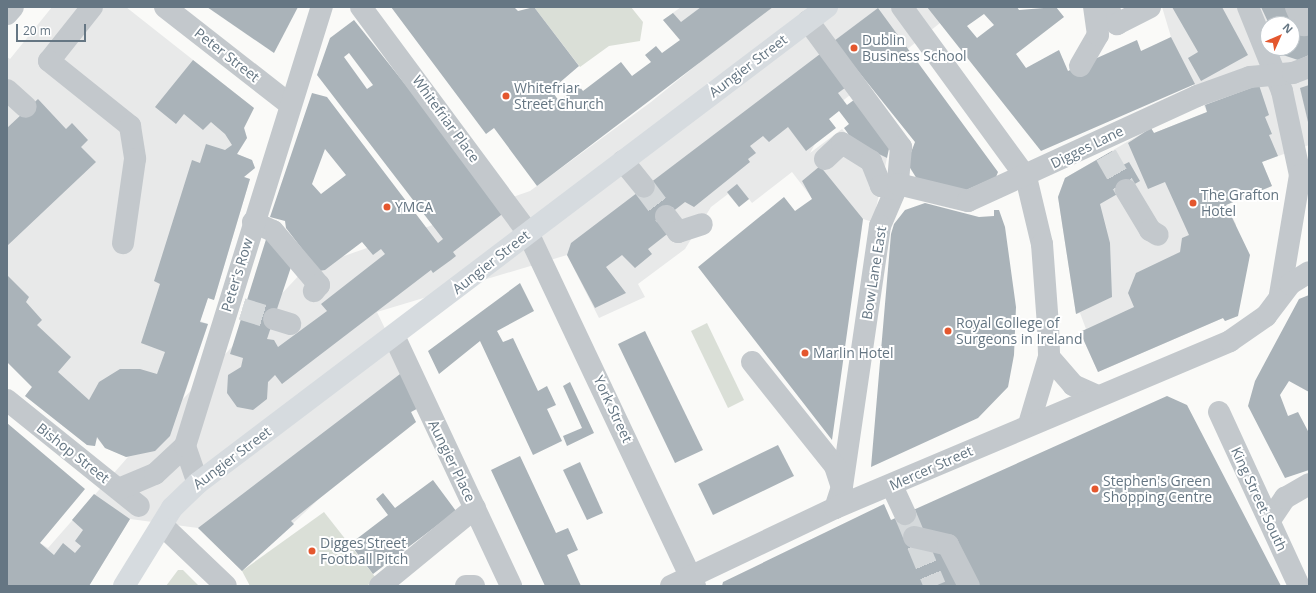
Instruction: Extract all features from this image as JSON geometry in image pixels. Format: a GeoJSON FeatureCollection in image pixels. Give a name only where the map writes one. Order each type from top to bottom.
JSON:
{"type":"FeatureCollection","features":[{"type":"Feature","properties":{"kind":"main road","name":"Aungier Street"},"geometry":{"type":"LineString","coordinates":[[124,586],[172,508],[198,483],[827,7]]}},
{"type":"Feature","properties":{"kind":"street"},"geometry":{"type":"LineString","coordinates":[[7,14],[13,7]]}},
{"type":"Feature","properties":{"kind":"street"},"geometry":{"type":"LineString","coordinates":[[92,7],[49,61],[130,126],[136,159],[123,243]]}},
{"type":"Feature","properties":{"kind":"street","name":"Peter Street"},"geometry":{"type":"LineString","coordinates":[[165,7],[289,104]]}},
{"type":"Feature","properties":{"kind":"street","name":"Peter's Row"},"geometry":{"type":"LineString","coordinates":[[185,446],[235,307],[253,222],[289,104],[322,7]]}},
{"type":"Feature","properties":{"kind":"street","name":"Whitefriar Place"},"geometry":{"type":"LineString","coordinates":[[361,7],[528,233]]}},
{"type":"Feature","properties":{"kind":"street"},"geometry":{"type":"LineString","coordinates":[[902,7],[1026,177],[1042,244],[1048,292],[1049,357],[1029,424]]}},
{"type":"Feature","properties":{"kind":"street"},"geometry":{"type":"LineString","coordinates":[[1080,66],[1098,35],[1094,7]]}},
{"type":"Feature","properties":{"kind":"street"},"geometry":{"type":"LineString","coordinates":[[1107,7],[1117,24],[1154,9]]}},
{"type":"Feature","properties":{"kind":"street"},"geometry":{"type":"LineString","coordinates":[[1248,7],[1276,74],[1300,175],[1280,295]]}},
{"type":"Feature","properties":{"kind":"street"},"geometry":{"type":"LineString","coordinates":[[1296,7],[1304,25],[1309,23]]}},
{"type":"Feature","properties":{"kind":"street","name":"Bow Lane East"},"geometry":{"type":"LineString","coordinates":[[808,21],[901,147],[896,186],[880,226],[842,487],[835,508]]}},
{"type":"Feature","properties":{"kind":"street","name":"Digges Lane"},"geometry":{"type":"LineString","coordinates":[[825,159],[842,143],[872,161],[881,186],[896,186],[968,201],[1103,148],[1197,96],[1250,77],[1293,73],[1309,67]]}},
{"type":"Feature","properties":{"kind":"street"},"geometry":{"type":"LineString","coordinates":[[7,90],[26,107]]}},
{"type":"Feature","properties":{"kind":"street"},"geometry":{"type":"LineString","coordinates":[[623,161],[644,187]]}},
{"type":"Feature","properties":{"kind":"street"},"geometry":{"type":"LineString","coordinates":[[1126,190],[1150,230],[1158,235]]}},
{"type":"Feature","properties":{"kind":"street"},"geometry":{"type":"LineString","coordinates":[[666,216],[678,232],[702,224]]}},
{"type":"Feature","properties":{"kind":"street"},"geometry":{"type":"LineString","coordinates":[[253,222],[274,231],[319,286],[314,291]]}},
{"type":"Feature","properties":{"kind":"street","name":"York Street"},"geometry":{"type":"LineString","coordinates":[[528,233],[692,581]]}},
{"type":"Feature","properties":{"kind":"street"},"geometry":{"type":"LineString","coordinates":[[1280,295],[1309,272]]}},
{"type":"Feature","properties":{"kind":"street","name":"Mercer Street"},"geometry":{"type":"LineString","coordinates":[[671,586],[692,581],[835,508],[892,486],[1029,424],[1194,356],[1247,332],[1266,316],[1280,295]]}},
{"type":"Feature","properties":{"kind":"street","name":"Aungier Place"},"geometry":{"type":"LineString","coordinates":[[394,336],[511,586]]}},
{"type":"Feature","properties":{"kind":"street"},"geometry":{"type":"LineString","coordinates":[[1049,357],[1073,385],[1098,396]]}},
{"type":"Feature","properties":{"kind":"street"},"geometry":{"type":"LineString","coordinates":[[752,362],[835,466],[842,487]]}},
{"type":"Feature","properties":{"kind":"street","name":"Bishop Street"},"geometry":{"type":"LineString","coordinates":[[7,400],[139,506]]}},
{"type":"Feature","properties":{"kind":"street","name":"King Street South"},"geometry":{"type":"LineString","coordinates":[[1219,412],[1300,586]]}},
{"type":"Feature","properties":{"kind":"street"},"geometry":{"type":"LineString","coordinates":[[119,489],[155,474],[185,446],[198,483]]}},
{"type":"Feature","properties":{"kind":"street"},"geometry":{"type":"LineString","coordinates":[[1270,520],[1285,498],[1307,485]]}},
{"type":"Feature","properties":{"kind":"street"},"geometry":{"type":"LineString","coordinates":[[892,486],[905,514]]}},
{"type":"Feature","properties":{"kind":"street"},"geometry":{"type":"LineString","coordinates":[[380,586],[475,508]]}},
{"type":"Feature","properties":{"kind":"street"},"geometry":{"type":"LineString","coordinates":[[162,525],[226,586]]}},
{"type":"Feature","properties":{"kind":"street"},"geometry":{"type":"LineString","coordinates":[[914,537],[948,545],[969,586]]}},
{"type":"Feature","properties":{"kind":"street"},"geometry":{"type":"LineString","coordinates":[[466,586],[474,586]]}},
{"type":"Feature","properties":{"kind":"shaded area"},"geometry":{"type":"Polygon","coordinates":[[[52,7],[126,7],[254,108],[244,127],[247,138],[237,154],[252,160],[255,168],[245,173],[244,177],[250,179],[214,300],[208,298],[200,321],[208,324],[183,399],[304,270],[530,191],[651,102],[699,63],[663,20],[681,7],[960,7],[835,107],[810,153],[842,129],[854,142],[887,158],[873,222],[863,219],[858,258],[792,172],[752,203],[749,199],[739,207],[728,194],[711,207],[685,249],[638,284],[645,297],[599,318],[567,255],[377,312],[422,406],[411,412],[416,422],[319,499],[242,571],[198,528],[130,519],[89,586],[7,586],[40,543],[48,548],[128,457],[105,448],[97,438],[95,446],[87,445],[25,396],[32,387],[7,362],[7,57],[10,59],[52,7]]]}},
{"type":"Feature","properties":{"kind":"shaded area"},"geometry":{"type":"Polygon","coordinates":[[[534,7],[631,7],[643,22],[640,41],[609,46],[580,67],[534,7]]]}},
{"type":"Feature","properties":{"kind":"shaded area"},"geometry":{"type":"Polygon","coordinates":[[[1162,7],[1309,7],[1309,145],[1262,162],[1272,186],[1226,205],[1236,224],[1238,316],[1225,321],[1223,318],[1098,372],[1080,332],[1086,329],[1080,313],[1076,314],[1058,197],[1065,178],[1151,128],[1154,133],[1207,112],[1171,37],[1162,7]]]}},
{"type":"Feature","properties":{"kind":"shaded area"},"geometry":{"type":"Polygon","coordinates":[[[707,323],[744,400],[728,408],[691,331],[707,323]]]}},
{"type":"Feature","properties":{"kind":"shaded area","name":"Digges Street Football Pitch"},"geometry":{"type":"Polygon","coordinates":[[[324,512],[376,578],[367,586],[250,586],[242,571],[324,512]]]}},
{"type":"Feature","properties":{"kind":"shaded area"},"geometry":{"type":"Polygon","coordinates":[[[178,570],[183,570],[199,586],[166,586],[178,570]]]}},
{"type":"Feature","properties":{"kind":"building"},"geometry":{"type":"Polygon","coordinates":[[[207,7],[298,7],[274,53],[207,7]]]}},
{"type":"Feature","properties":{"kind":"building","name":"Whitefriar Street Church"},"geometry":{"type":"Polygon","coordinates":[[[391,7],[514,7],[518,11],[534,7],[579,66],[551,90],[559,101],[579,86],[583,91],[621,62],[632,76],[651,62],[645,55],[656,46],[662,53],[680,40],[663,20],[673,13],[681,22],[701,7],[773,7],[537,186],[494,128],[486,134],[391,7]]]}},
{"type":"Feature","properties":{"kind":"building"},"geometry":{"type":"Polygon","coordinates":[[[927,7],[1017,7],[1019,10],[1056,7],[1064,17],[1016,54],[1026,68],[1059,50],[1068,71],[1137,40],[1141,51],[1171,37],[1195,84],[1041,151],[927,7]],[[984,14],[967,26],[977,38],[994,25],[984,14]]]}},
{"type":"Feature","properties":{"kind":"building"},"geometry":{"type":"Polygon","coordinates":[[[1172,7],[1222,7],[1248,55],[1201,81],[1188,58],[1198,52],[1172,7]]]}},
{"type":"Feature","properties":{"kind":"building"},"geometry":{"type":"Polygon","coordinates":[[[1261,7],[1309,7],[1309,55],[1298,60],[1286,56],[1300,56],[1300,16],[1265,16],[1261,7]]]}},
{"type":"Feature","properties":{"kind":"building"},"geometry":{"type":"Polygon","coordinates":[[[878,8],[998,172],[996,177],[964,191],[917,179],[907,163],[915,142],[834,41],[878,8]]]}},
{"type":"Feature","properties":{"kind":"building"},"geometry":{"type":"Polygon","coordinates":[[[354,20],[502,206],[501,215],[453,252],[456,256],[451,260],[433,273],[431,270],[282,384],[275,375],[268,382],[267,399],[253,410],[237,407],[227,393],[228,375],[241,367],[243,358],[230,354],[268,233],[292,264],[267,339],[274,340],[278,347],[327,311],[321,304],[385,254],[381,249],[373,255],[362,242],[325,270],[319,271],[286,228],[285,221],[270,217],[312,93],[327,97],[438,243],[443,239],[317,75],[330,38],[354,20]],[[349,53],[344,57],[367,89],[373,85],[349,53]],[[325,149],[312,184],[321,194],[346,175],[325,149]]]}},
{"type":"Feature","properties":{"kind":"building"},"geometry":{"type":"Polygon","coordinates":[[[824,51],[849,85],[838,93],[847,105],[858,97],[890,144],[887,158],[854,142],[844,128],[849,124],[839,111],[829,119],[836,128],[806,151],[788,127],[769,142],[763,136],[750,146],[756,153],[748,159],[750,162],[694,207],[685,202],[662,220],[671,231],[648,249],[652,254],[635,268],[622,255],[606,267],[626,293],[595,308],[567,255],[571,243],[824,51]]]}},
{"type":"Feature","properties":{"kind":"building"},"geometry":{"type":"Polygon","coordinates":[[[193,60],[254,108],[244,128],[247,138],[237,154],[252,160],[255,168],[244,177],[250,179],[214,300],[208,298],[200,322],[208,324],[170,436],[155,451],[126,457],[105,448],[97,437],[95,446],[87,445],[25,396],[32,387],[7,362],[7,275],[29,297],[26,302],[42,320],[37,325],[71,357],[58,372],[89,400],[99,382],[120,369],[140,369],[157,374],[165,352],[141,343],[160,284],[154,281],[192,160],[200,163],[206,144],[225,150],[232,145],[225,134],[211,122],[203,130],[184,114],[176,124],[155,107],[193,60]]]}},
{"type":"Feature","properties":{"kind":"building"},"geometry":{"type":"Polygon","coordinates":[[[1259,85],[1269,115],[1265,117],[1272,134],[1269,135],[1278,156],[1262,162],[1272,186],[1226,205],[1250,255],[1238,316],[1225,321],[1223,318],[1098,372],[1080,332],[1134,307],[1128,293],[1136,273],[1180,252],[1182,238],[1189,235],[1165,182],[1148,189],[1128,143],[1151,128],[1154,133],[1207,112],[1205,105],[1259,85]]]}},
{"type":"Feature","properties":{"kind":"building"},"geometry":{"type":"Polygon","coordinates":[[[1309,85],[1309,122],[1308,122],[1300,88],[1309,85]]]}},
{"type":"Feature","properties":{"kind":"building"},"geometry":{"type":"Polygon","coordinates":[[[38,99],[66,129],[72,123],[88,140],[81,147],[96,162],[7,246],[7,128],[38,99]]]}},
{"type":"Feature","properties":{"kind":"building"},"geometry":{"type":"Polygon","coordinates":[[[1112,151],[1121,166],[1129,162],[1140,181],[1100,204],[1110,243],[1112,297],[1076,314],[1058,197],[1065,178],[1112,151]]]}},
{"type":"Feature","properties":{"kind":"building","name":"Marlin Hotel"},"geometry":{"type":"Polygon","coordinates":[[[820,166],[863,219],[832,440],[698,267],[784,197],[795,211],[812,199],[802,181],[820,166]]]}},
{"type":"Feature","properties":{"kind":"building"},"geometry":{"type":"Polygon","coordinates":[[[737,184],[749,199],[739,207],[727,192],[737,184]]]}},
{"type":"Feature","properties":{"kind":"building","name":"Royal College of Surgeons in Ireland"},"geometry":{"type":"Polygon","coordinates":[[[925,203],[979,217],[994,216],[994,210],[999,210],[1005,227],[1016,307],[1014,355],[1008,387],[978,418],[871,467],[891,234],[894,224],[905,210],[925,203]]]}},
{"type":"Feature","properties":{"kind":"building"},"geometry":{"type":"Polygon","coordinates":[[[520,283],[534,311],[497,331],[503,342],[513,338],[538,391],[547,386],[556,405],[547,409],[562,441],[533,455],[480,341],[439,374],[428,351],[520,283]]]}},
{"type":"Feature","properties":{"kind":"building"},"geometry":{"type":"Polygon","coordinates":[[[1309,295],[1309,392],[1289,381],[1280,395],[1288,416],[1298,412],[1309,433],[1309,470],[1285,478],[1248,406],[1255,381],[1299,299],[1309,295]]]}},
{"type":"Feature","properties":{"kind":"building"},"geometry":{"type":"Polygon","coordinates":[[[645,331],[703,450],[675,463],[618,344],[645,331]]]}},
{"type":"Feature","properties":{"kind":"building"},"geometry":{"type":"Polygon","coordinates":[[[404,371],[422,406],[411,412],[416,422],[291,521],[294,524],[242,571],[198,528],[404,371]]]}},
{"type":"Feature","properties":{"kind":"building"},"geometry":{"type":"Polygon","coordinates":[[[570,382],[594,433],[567,446],[563,436],[582,428],[563,386],[570,382]]]}},
{"type":"Feature","properties":{"kind":"building","name":"Stephen's Green Shopping Centre"},"geometry":{"type":"Polygon","coordinates":[[[1167,396],[1187,405],[1281,586],[722,586],[723,582],[884,504],[891,520],[1167,396]]]}},
{"type":"Feature","properties":{"kind":"building"},"geometry":{"type":"Polygon","coordinates":[[[7,423],[85,489],[40,543],[54,555],[63,543],[75,553],[81,546],[75,541],[83,530],[72,520],[94,494],[130,519],[89,586],[7,586],[7,423]]]}},
{"type":"Feature","properties":{"kind":"building"},"geometry":{"type":"Polygon","coordinates":[[[778,445],[794,476],[713,515],[698,484],[778,445]]]}},
{"type":"Feature","properties":{"kind":"building"},"geometry":{"type":"Polygon","coordinates":[[[520,456],[556,533],[568,528],[578,550],[567,555],[581,586],[545,586],[491,470],[520,456]]]}},
{"type":"Feature","properties":{"kind":"building"},"geometry":{"type":"Polygon","coordinates":[[[580,462],[603,513],[587,520],[563,470],[580,462]]]}},
{"type":"Feature","properties":{"kind":"building"},"geometry":{"type":"Polygon","coordinates":[[[433,480],[456,511],[373,574],[350,544],[388,515],[376,499],[383,493],[395,508],[433,480]]]}},
{"type":"Feature","properties":{"kind":"tunnel"},"geometry":{"type":"LineString","coordinates":[[1106,155],[1126,190]]}},
{"type":"Feature","properties":{"kind":"tunnel"},"geometry":{"type":"LineString","coordinates":[[644,187],[666,216]]}},
{"type":"Feature","properties":{"kind":"tunnel"},"geometry":{"type":"LineString","coordinates":[[242,309],[274,319]]}},
{"type":"Feature","properties":{"kind":"tunnel"},"geometry":{"type":"LineString","coordinates":[[905,514],[935,586]]}},
{"type":"Feature","properties":{"kind":"place","name":"Dublin Business School"},"geometry":{"type":"Point","coordinates":[854,48]}},
{"type":"Feature","properties":{"kind":"place","name":"Whitefriar Street Church"},"geometry":{"type":"Point","coordinates":[506,96]}},
{"type":"Feature","properties":{"kind":"place","name":"The Grafton Hotel"},"geometry":{"type":"Point","coordinates":[1193,203]}},
{"type":"Feature","properties":{"kind":"place","name":"YMCA"},"geometry":{"type":"Point","coordinates":[387,207]}},
{"type":"Feature","properties":{"kind":"place","name":"Royal College of Surgeons in Ireland"},"geometry":{"type":"Point","coordinates":[948,331]}},
{"type":"Feature","properties":{"kind":"place","name":"Marlin Hotel"},"geometry":{"type":"Point","coordinates":[805,353]}},
{"type":"Feature","properties":{"kind":"place","name":"Stephen's Green Shopping Centre"},"geometry":{"type":"Point","coordinates":[1095,489]}},
{"type":"Feature","properties":{"kind":"place","name":"Digges Street Football Pitch"},"geometry":{"type":"Point","coordinates":[312,551]}}]}
